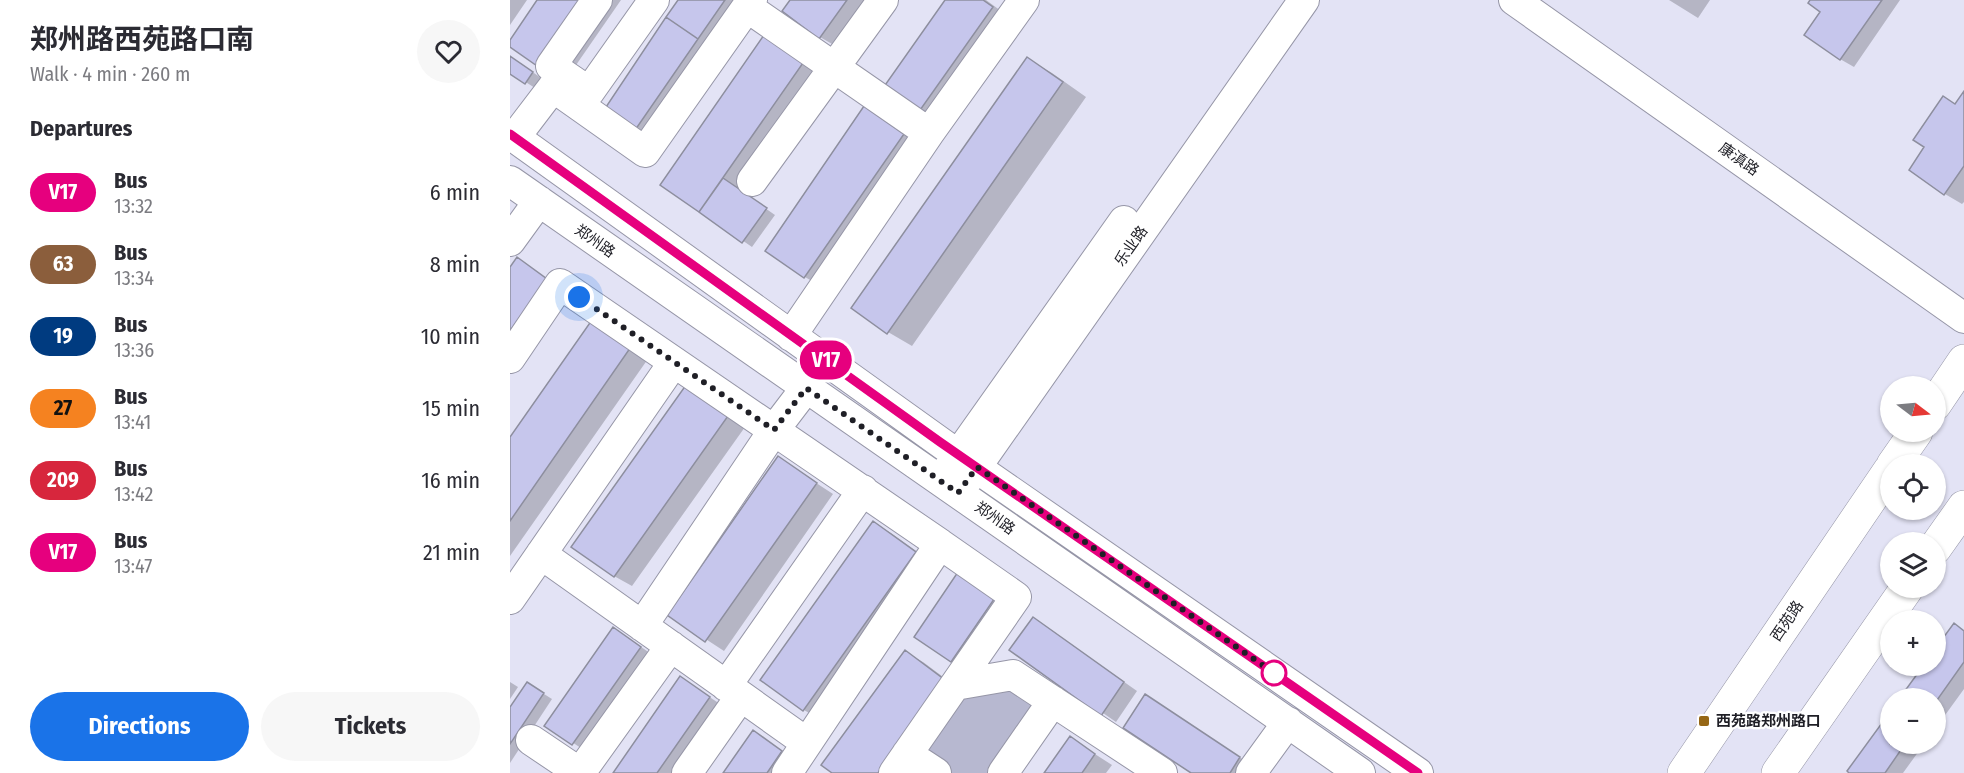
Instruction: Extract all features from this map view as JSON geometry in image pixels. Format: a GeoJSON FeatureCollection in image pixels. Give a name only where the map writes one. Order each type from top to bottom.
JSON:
{"type":"FeatureCollection","features":[{"type":"Feature","properties":{"kind":"main road"},"geometry":{"type":"LineString","coordinates":[[1946,388],[1964,361]]}},
{"type":"Feature","properties":{"kind":"main road","name":"西苑路"},"geometry":{"type":"LineString","coordinates":[[1684,773],[1880,485]]}},
{"type":"Feature","properties":{"kind":"main road"},"geometry":{"type":"LineString","coordinates":[[1946,532],[1964,507]]}},
{"type":"Feature","properties":{"kind":"main road"},"geometry":{"type":"LineString","coordinates":[[1778,773],[1900,598]]}},
{"type":"Feature","properties":{"kind":"street"},"geometry":{"type":"LineString","coordinates":[[597,0],[551,66],[558,81],[645,152],[750,4],[834,68],[929,133]]}},
{"type":"Feature","properties":{"kind":"street"},"geometry":{"type":"LineString","coordinates":[[558,81],[589,92],[654,0]]}},
{"type":"Feature","properties":{"kind":"street"},"geometry":{"type":"LineString","coordinates":[[752,181],[883,0]]}},
{"type":"Feature","properties":{"kind":"street","name":"乐业路"},"geometry":{"type":"LineString","coordinates":[[968,461],[1280,0]]}},
{"type":"Feature","properties":{"kind":"street","name":"乐业路"},"geometry":{"type":"LineString","coordinates":[[949,487],[1304,0]]}},
{"type":"Feature","properties":{"kind":"street","name":"康滇路"},"geometry":{"type":"LineString","coordinates":[[1514,0],[1964,318]]}},
{"type":"Feature","properties":{"kind":"street","name":"康滇路"},"geometry":{"type":"LineString","coordinates":[[1547,0],[1964,295]]}},
{"type":"Feature","properties":{"kind":"street"},"geometry":{"type":"LineString","coordinates":[[791,336],[1014,3]]}},
{"type":"Feature","properties":{"kind":"street"},"geometry":{"type":"LineString","coordinates":[[513,136],[558,81]]}},
{"type":"Feature","properties":{"kind":"street","name":"郑州路"},"geometry":{"type":"LineString","coordinates":[[513,136],[968,461],[1418,773]]}},
{"type":"Feature","properties":{"kind":"street","name":"郑州路"},"geometry":{"type":"LineString","coordinates":[[510,181],[1360,773]]}},
{"type":"Feature","properties":{"kind":"street"},"geometry":{"type":"LineString","coordinates":[[510,242],[539,201]]}},
{"type":"Feature","properties":{"kind":"street"},"geometry":{"type":"LineString","coordinates":[[510,358],[560,284],[1016,597],[901,763],[936,773]]}},
{"type":"Feature","properties":{"kind":"street"},"geometry":{"type":"LineString","coordinates":[[510,599],[674,362]]}},
{"type":"Feature","properties":{"kind":"street"},"geometry":{"type":"LineString","coordinates":[[642,626],[774,430],[806,388]]}},
{"type":"Feature","properties":{"kind":"street"},"geometry":{"type":"LineString","coordinates":[[687,773],[734,691],[863,490]]}},
{"type":"Feature","properties":{"kind":"street"},"geometry":{"type":"LineString","coordinates":[[787,773],[940,544]]}},
{"type":"Feature","properties":{"kind":"street"},"geometry":{"type":"LineString","coordinates":[[541,554],[807,743]]}},
{"type":"Feature","properties":{"kind":"street"},"geometry":{"type":"LineString","coordinates":[[531,740],[580,773],[671,646]]}},
{"type":"Feature","properties":{"kind":"street"},"geometry":{"type":"LineString","coordinates":[[955,685],[1013,675],[1053,701],[1144,768]]}},
{"type":"Feature","properties":{"kind":"street"},"geometry":{"type":"LineString","coordinates":[[1003,773],[1053,701]]}},
{"type":"Feature","properties":{"kind":"street"},"geometry":{"type":"LineString","coordinates":[[1251,773],[1288,722]]}},
{"type":"Feature","properties":{"kind":"shaded area"},"geometry":{"type":"Polygon","coordinates":[[[1010,687],[1039,703],[993,773],[947,773],[924,757],[964,696],[1010,687]]]}},
{"type":"Feature","properties":{"kind":"building"},"geometry":{"type":"Polygon","coordinates":[[[537,0],[587,0],[540,68],[510,47],[510,40],[537,0]]]}},
{"type":"Feature","properties":{"kind":"building"},"geometry":{"type":"Polygon","coordinates":[[[678,0],[725,0],[698,39],[666,17],[678,0]]]}},
{"type":"Feature","properties":{"kind":"building"},"geometry":{"type":"Polygon","coordinates":[[[790,0],[847,0],[819,39],[782,11],[790,0]]]}},
{"type":"Feature","properties":{"kind":"building"},"geometry":{"type":"Polygon","coordinates":[[[945,0],[983,0],[993,7],[918,113],[883,88],[945,0]]]}},
{"type":"Feature","properties":{"kind":"building"},"geometry":{"type":"Polygon","coordinates":[[[1810,0],[1882,0],[1840,60],[1804,35],[1820,12],[1808,3],[1810,0]]]}},
{"type":"Feature","properties":{"kind":"building"},"geometry":{"type":"Polygon","coordinates":[[[666,17],[698,39],[631,136],[600,116],[666,17]]]}},
{"type":"Feature","properties":{"kind":"building"},"geometry":{"type":"Polygon","coordinates":[[[764,35],[803,63],[699,212],[660,185],[764,35]]]}},
{"type":"Feature","properties":{"kind":"building"},"geometry":{"type":"Polygon","coordinates":[[[510,56],[533,72],[525,84],[510,74],[510,56]]]}},
{"type":"Feature","properties":{"kind":"building"},"geometry":{"type":"Polygon","coordinates":[[[1027,57],[1063,82],[887,334],[851,308],[1027,57]]]}},
{"type":"Feature","properties":{"kind":"building"},"geometry":{"type":"Polygon","coordinates":[[[1964,91],[1964,166],[1944,195],[1909,170],[1924,147],[1913,140],[1943,96],[1955,104],[1964,91]]]}},
{"type":"Feature","properties":{"kind":"building"},"geometry":{"type":"Polygon","coordinates":[[[864,106],[904,134],[804,278],[765,251],[864,106]]]}},
{"type":"Feature","properties":{"kind":"building"},"geometry":{"type":"Polygon","coordinates":[[[723,178],[767,208],[742,243],[699,212],[723,178]]]}},
{"type":"Feature","properties":{"kind":"building"},"geometry":{"type":"Polygon","coordinates":[[[517,257],[547,279],[510,331],[510,267],[517,257]]]}},
{"type":"Feature","properties":{"kind":"building"},"geometry":{"type":"Polygon","coordinates":[[[594,317],[633,344],[510,521],[510,437],[594,317]]]}},
{"type":"Feature","properties":{"kind":"building"},"geometry":{"type":"Polygon","coordinates":[[[686,385],[728,416],[614,577],[571,547],[686,385]]]}},
{"type":"Feature","properties":{"kind":"building"},"geometry":{"type":"Polygon","coordinates":[[[778,456],[817,483],[705,642],[667,615],[778,456]]]}},
{"type":"Feature","properties":{"kind":"building"},"geometry":{"type":"Polygon","coordinates":[[[873,521],[916,552],[803,711],[760,680],[873,521]]]}},
{"type":"Feature","properties":{"kind":"building"},"geometry":{"type":"Polygon","coordinates":[[[962,566],[999,592],[951,662],[914,637],[962,566]]]}},
{"type":"Feature","properties":{"kind":"building"},"geometry":{"type":"Polygon","coordinates":[[[1033,617],[1124,682],[1101,716],[1009,650],[1033,617]]]}},
{"type":"Feature","properties":{"kind":"building"},"geometry":{"type":"Polygon","coordinates":[[[1954,623],[1964,631],[1964,662],[1946,688],[1907,688],[1916,676],[1946,676],[1946,634],[1954,623]]]}},
{"type":"Feature","properties":{"kind":"building"},"geometry":{"type":"Polygon","coordinates":[[[613,627],[641,647],[572,745],[544,726],[613,627]]]}},
{"type":"Feature","properties":{"kind":"building"},"geometry":{"type":"Polygon","coordinates":[[[905,650],[945,680],[878,773],[832,773],[821,765],[905,650]]]}},
{"type":"Feature","properties":{"kind":"building"},"geometry":{"type":"Polygon","coordinates":[[[680,676],[710,697],[657,773],[613,773],[680,676]]]}},
{"type":"Feature","properties":{"kind":"building"},"geometry":{"type":"Polygon","coordinates":[[[527,682],[544,693],[510,744],[510,707],[527,682]]]}},
{"type":"Feature","properties":{"kind":"building"},"geometry":{"type":"Polygon","coordinates":[[[1145,694],[1240,757],[1230,773],[1191,773],[1123,728],[1145,694]]]}},
{"type":"Feature","properties":{"kind":"building"},"geometry":{"type":"Polygon","coordinates":[[[1880,726],[1880,754],[1898,754],[1885,773],[1849,773],[1847,771],[1880,726]]]}},
{"type":"Feature","properties":{"kind":"building"},"geometry":{"type":"Polygon","coordinates":[[[753,730],[782,751],[767,773],[723,773],[753,730]]]}},
{"type":"Feature","properties":{"kind":"building"},"geometry":{"type":"Polygon","coordinates":[[[1070,736],[1095,754],[1082,773],[1044,773],[1070,736]]]}},
{"type":"Feature","properties":{"kind":"bus line","name":"V17"},"geometry":{"type":"LineString","coordinates":[[510,134],[940,442],[1418,773]]}},
{"type":"Feature","properties":{"kind":"place","name":"西苑路郑州路口"},"geometry":{"type":"Point","coordinates":[1704,721]}},
{"type":"Feature","properties":{"kind":"route"},"geometry":{"type":"LineString","coordinates":[[579,297],[774,430],[806,388],[958,493],[977,467],[1274,673]]}}]}
